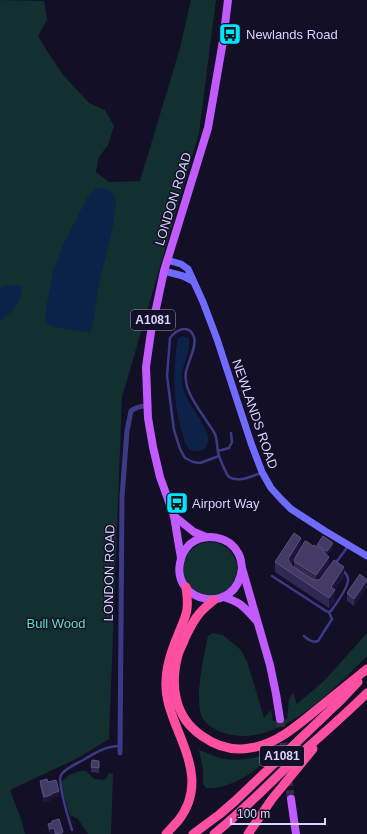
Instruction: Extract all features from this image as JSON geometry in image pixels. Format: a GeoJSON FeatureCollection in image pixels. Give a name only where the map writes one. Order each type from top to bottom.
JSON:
{"type":"FeatureCollection","features":[{"type":"Feature","properties":{"kind":"highway"},"geometry":{"type":"LineString","coordinates":[[166,834],[178,821],[185,810],[190,798],[192,784],[192,772],[189,761],[167,697],[166,681],[168,664],[173,646],[187,611],[186,588]]}},
{"type":"Feature","properties":{"kind":"highway","name":"A1081"},"geometry":{"type":"LineString","coordinates":[[214,600],[199,615],[187,635],[179,654],[174,684],[175,697],[180,711],[198,734],[209,741],[235,749],[251,748],[271,742],[287,733],[367,669]]}},
{"type":"Feature","properties":{"kind":"highway","name":"A1081"},"geometry":{"type":"LineString","coordinates":[[193,834],[235,801],[342,699],[367,673]]}},
{"type":"Feature","properties":{"kind":"highway","name":"A1081"},"geometry":{"type":"LineString","coordinates":[[214,834],[228,823],[350,710],[367,692]]}},
{"type":"Feature","properties":{"kind":"highway","name":"A1081"},"geometry":{"type":"LineString","coordinates":[[248,834],[272,799],[326,731]]}},
{"type":"Feature","properties":{"kind":"main road","name":"LONDON ROAD"},"geometry":{"type":"LineString","coordinates":[[181,558],[174,516],[156,462],[148,418],[146,366],[148,348],[164,271],[208,128],[223,42],[228,0]]}},
{"type":"Feature","properties":{"kind":"main road"},"geometry":{"type":"LineString","coordinates":[[174,516],[194,532],[206,537]]}},
{"type":"Feature","properties":{"kind":"main road"},"geometry":{"type":"LineString","coordinates":[[206,537],[221,538],[234,547],[238,553],[241,560],[242,575],[239,582],[230,593],[214,600],[203,599],[194,595],[186,588],[182,581],[179,566],[181,558],[190,544],[197,540],[206,537]]}},
{"type":"Feature","properties":{"kind":"main road"},"geometry":{"type":"LineString","coordinates":[[242,568],[270,665],[280,719]]}},
{"type":"Feature","properties":{"kind":"main road"},"geometry":{"type":"LineString","coordinates":[[223,597],[243,606],[257,621]]}},
{"type":"Feature","properties":{"kind":"main road"},"geometry":{"type":"LineString","coordinates":[[291,799],[296,834]]}},
{"type":"Feature","properties":{"kind":"street","name":"NEWLANDS ROAD"},"geometry":{"type":"LineString","coordinates":[[167,260],[181,264],[188,269],[204,302],[251,444],[262,472],[271,488],[291,509],[367,556]]}},
{"type":"Feature","properties":{"kind":"street"},"geometry":{"type":"LineString","coordinates":[[164,271],[183,276],[193,281]]}},
{"type":"Feature","properties":{"kind":"street","name":"LONDON ROAD"},"geometry":{"type":"LineString","coordinates":[[120,753],[122,497],[124,462],[127,431],[131,411],[135,408],[147,406]]}},
{"type":"Feature","properties":{"kind":"lane"},"geometry":{"type":"LineString","coordinates":[[219,456],[200,463],[193,462],[185,458],[180,449],[174,430],[167,376],[170,338],[178,330],[189,330],[193,335],[195,342],[186,372],[188,392],[216,436],[219,456],[228,476],[234,479],[242,479],[262,472]]}},
{"type":"Feature","properties":{"kind":"lane"},"geometry":{"type":"LineString","coordinates":[[218,451],[229,448],[232,442],[231,433]]}},
{"type":"Feature","properties":{"kind":"lane"},"geometry":{"type":"LineString","coordinates":[[329,612],[348,583],[347,574],[334,564],[349,545]]}},
{"type":"Feature","properties":{"kind":"lane"},"geometry":{"type":"LineString","coordinates":[[272,576],[329,612],[332,619],[318,641],[314,642],[304,636]]}},
{"type":"Feature","properties":{"kind":"lane"},"geometry":{"type":"LineString","coordinates":[[72,830],[60,782],[62,774],[100,750],[119,746]]}},
{"type":"Feature","properties":{"kind":"green space","name":"Bull Wood"},"geometry":{"type":"Polygon","coordinates":[[[0,0],[44,1],[47,20],[38,36],[64,76],[89,103],[105,110],[114,126],[108,145],[99,157],[96,172],[109,182],[140,181],[180,48],[191,0],[216,0],[199,133],[122,397],[109,739],[78,758],[10,790],[25,834],[0,834],[0,0]]]}},
{"type":"Feature","properties":{"kind":"green space"},"geometry":{"type":"Polygon","coordinates":[[[205,542],[215,542],[229,550],[235,559],[237,569],[235,579],[229,588],[215,596],[205,596],[195,591],[188,584],[183,574],[183,564],[188,554],[195,547],[205,542]]]}},
{"type":"Feature","properties":{"kind":"green space"},"geometry":{"type":"Polygon","coordinates":[[[213,633],[223,635],[241,650],[248,664],[264,718],[271,710],[273,721],[287,719],[289,699],[293,693],[297,704],[325,680],[367,633],[367,656],[338,685],[303,714],[284,725],[264,733],[244,736],[224,733],[215,729],[206,723],[202,717],[199,689],[202,665],[208,636],[213,633]]]}},
{"type":"Feature","properties":{"kind":"green space"},"geometry":{"type":"Polygon","coordinates":[[[199,750],[220,758],[232,760],[250,759],[268,754],[258,768],[245,777],[229,785],[206,788],[203,783],[203,769],[199,750]]]}},
{"type":"Feature","properties":{"kind":"green space"},"geometry":{"type":"Polygon","coordinates":[[[80,771],[86,771],[94,779],[105,780],[109,773],[113,774],[111,834],[88,834],[78,819],[70,815],[60,783],[69,775],[80,771]]]}},
{"type":"Feature","properties":{"kind":"water"},"geometry":{"type":"Polygon","coordinates":[[[102,188],[111,192],[116,200],[113,226],[99,284],[92,329],[89,333],[53,327],[45,321],[53,272],[63,245],[87,198],[95,189],[102,188]]]}},
{"type":"Feature","properties":{"kind":"water"},"geometry":{"type":"Polygon","coordinates":[[[4,286],[22,286],[21,296],[12,311],[0,321],[0,289],[4,286]]]}},
{"type":"Feature","properties":{"kind":"water"},"geometry":{"type":"Polygon","coordinates":[[[182,336],[189,338],[189,350],[182,372],[182,382],[188,401],[207,432],[208,437],[208,442],[205,449],[198,451],[191,450],[185,443],[175,400],[174,375],[176,350],[178,338],[182,336]]]}},
{"type":"Feature","properties":{"kind":"building"},"geometry":{"type":"Polygon","coordinates":[[[294,533],[301,538],[288,559],[292,566],[315,580],[319,580],[321,578],[334,560],[344,567],[331,587],[335,590],[329,598],[275,562],[294,533]]]}},
{"type":"Feature","properties":{"kind":"building"},"geometry":{"type":"Polygon","coordinates":[[[323,536],[333,543],[327,551],[317,545],[323,536]]]}},
{"type":"Feature","properties":{"kind":"building"},"geometry":{"type":"Polygon","coordinates":[[[305,541],[324,551],[323,552],[329,557],[316,575],[294,560],[305,541]]]}},
{"type":"Feature","properties":{"kind":"building"},"geometry":{"type":"Polygon","coordinates":[[[360,574],[367,580],[354,599],[347,593],[360,574]]]}},
{"type":"Feature","properties":{"kind":"building"},"geometry":{"type":"Polygon","coordinates":[[[92,760],[99,761],[99,768],[91,767],[92,760]]]}},
{"type":"Feature","properties":{"kind":"building"},"geometry":{"type":"Polygon","coordinates":[[[47,779],[48,782],[56,780],[59,791],[44,797],[40,781],[47,779]]]}},
{"type":"Feature","properties":{"kind":"building"},"geometry":{"type":"Polygon","coordinates":[[[59,819],[63,832],[56,834],[54,828],[50,829],[48,824],[59,819]]]}},
{"type":"Feature","properties":{"kind":"tunnel"},"geometry":{"type":"LineString","coordinates":[[280,719],[291,799]]}},
{"type":"Feature","properties":{"kind":"place","name":"Newlands Road"},"geometry":{"type":"Point","coordinates":[230,34]}},
{"type":"Feature","properties":{"kind":"place","name":"Airport Way"},"geometry":{"type":"Point","coordinates":[177,503]}}]}
